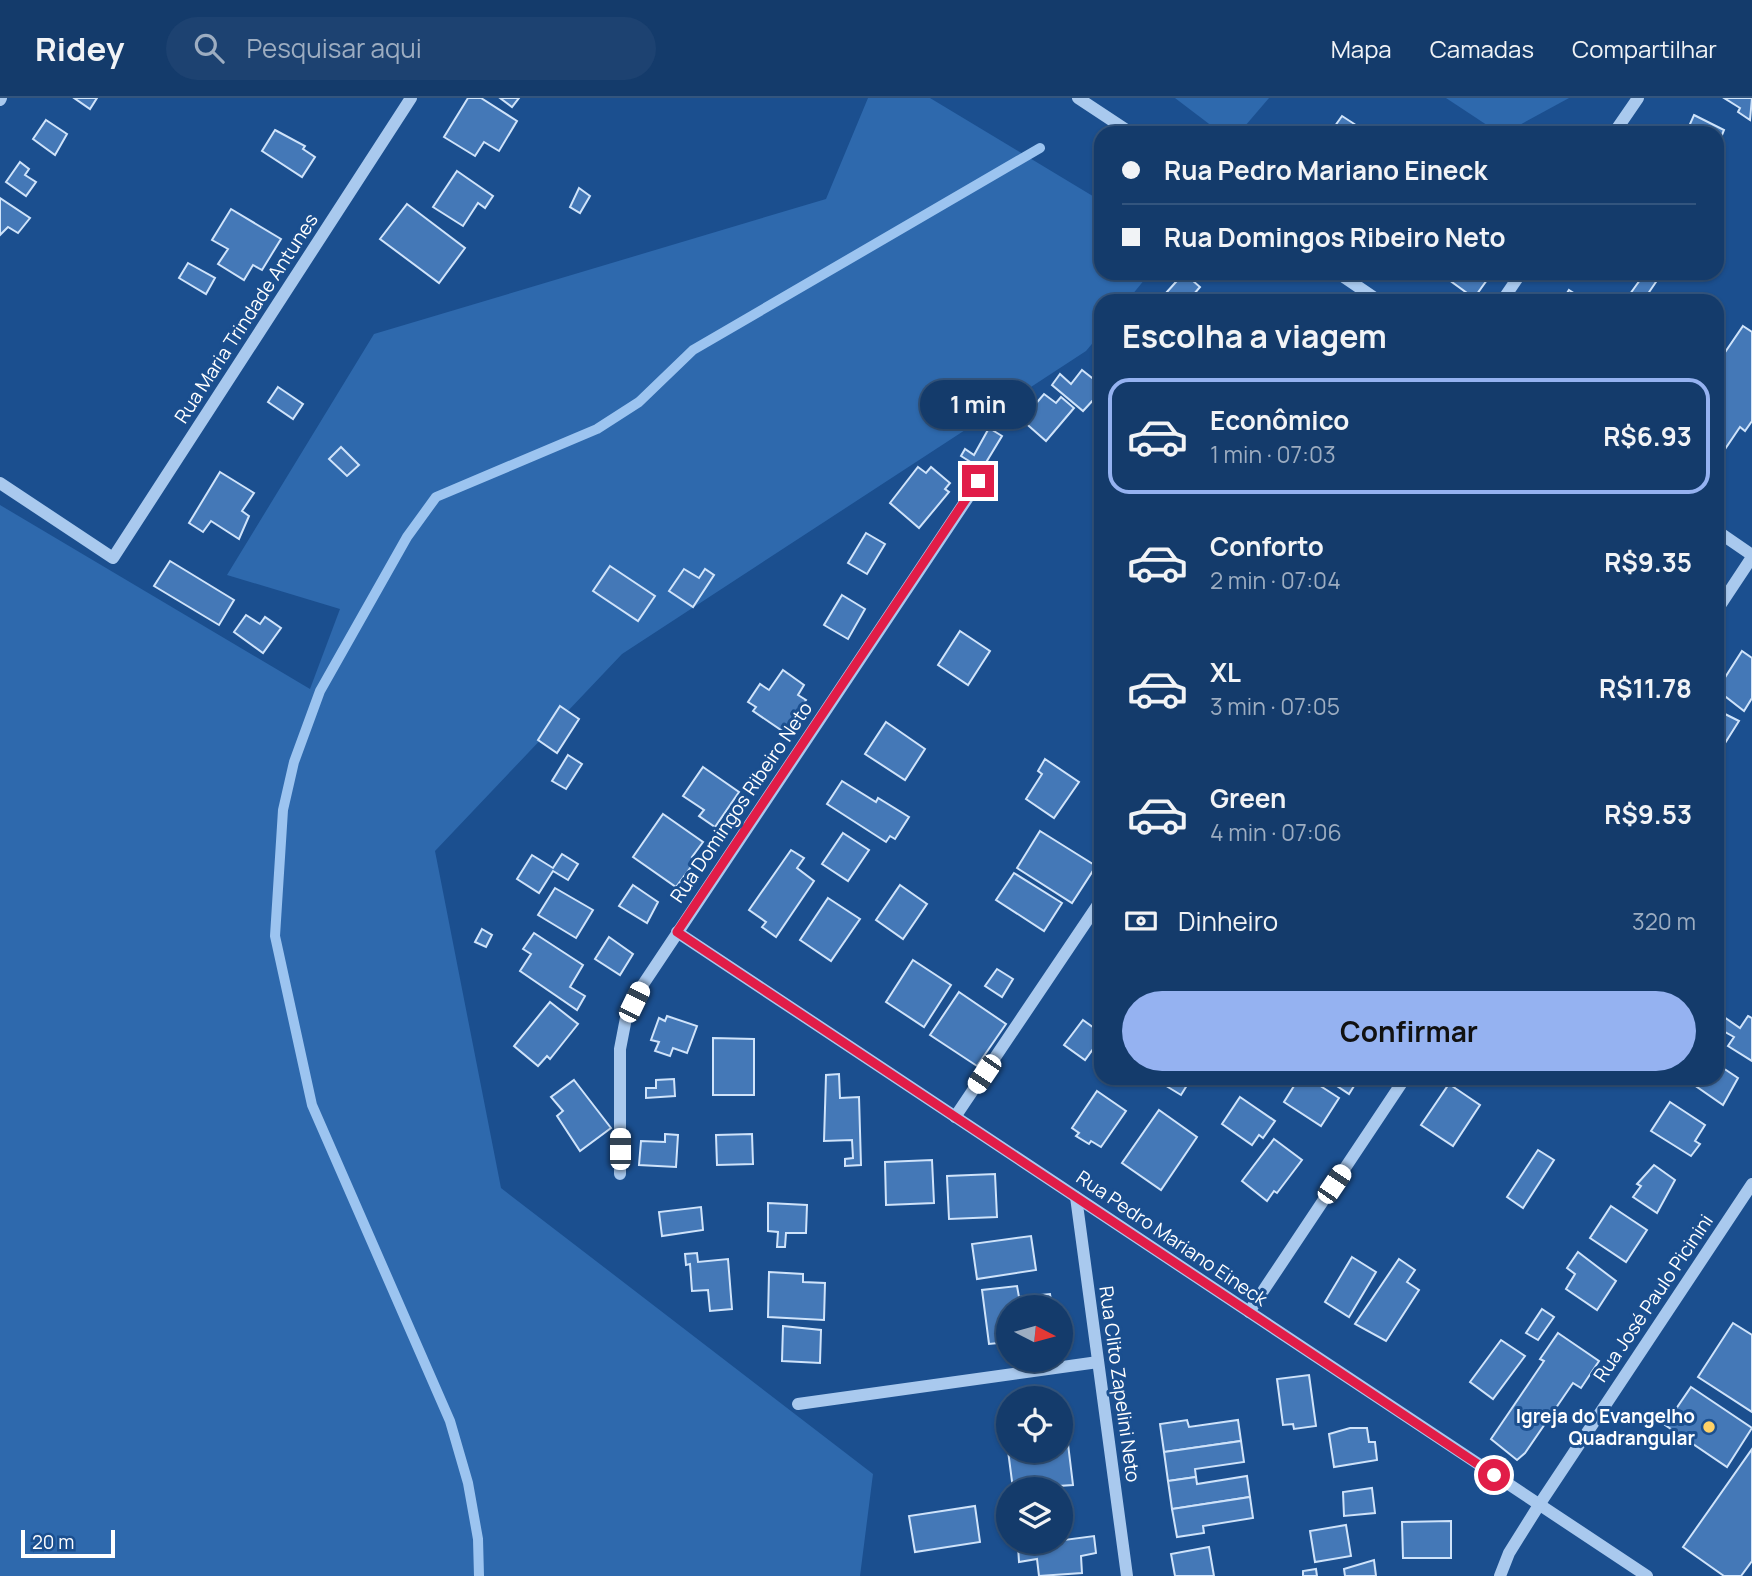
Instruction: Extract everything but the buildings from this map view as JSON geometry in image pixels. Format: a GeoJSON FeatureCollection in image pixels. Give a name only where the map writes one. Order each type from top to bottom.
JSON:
{"type":"FeatureCollection","features":[{"type":"Feature","properties":{"kind":"street","name":"Rua Maria Trindade Antunes"},"geometry":{"type":"LineString","coordinates":[[0,483],[113,558],[411,98]]}},
{"type":"Feature","properties":{"kind":"street"},"geometry":{"type":"LineString","coordinates":[[1078,98],[1120,126]]}},
{"type":"Feature","properties":{"kind":"street"},"geometry":{"type":"LineString","coordinates":[[1619,126],[1638,98]]}},
{"type":"Feature","properties":{"kind":"street"},"geometry":{"type":"LineString","coordinates":[[1348,280],[1369,294]]}},
{"type":"Feature","properties":{"kind":"street","name":"Rua Domingos Ribeiro Neto"},"geometry":{"type":"LineString","coordinates":[[620,1174],[620,1049],[626,1018],[642,986],[978,481]]}},
{"type":"Feature","properties":{"kind":"street"},"geometry":{"type":"LineString","coordinates":[[1724,536],[1752,556],[1724,599]]}},
{"type":"Feature","properties":{"kind":"street"},"geometry":{"type":"LineString","coordinates":[[955,1117],[1094,910]]}},
{"type":"Feature","properties":{"kind":"street","name":"Rua Pedro Mariano Eineck"},"geometry":{"type":"LineString","coordinates":[[677,932],[1647,1576]]}},
{"type":"Feature","properties":{"kind":"street"},"geometry":{"type":"LineString","coordinates":[[1249,1312],[1400,1085]]}},
{"type":"Feature","properties":{"kind":"street","name":"Rua José Paulo Picinini"},"geometry":{"type":"LineString","coordinates":[[1500,1576],[1509,1553],[1539,1505],[1752,1184]]}},
{"type":"Feature","properties":{"kind":"street","name":"Rua Clito Zapelini Neto"},"geometry":{"type":"LineString","coordinates":[[1076,1197],[1127,1576]]}},
{"type":"Feature","properties":{"kind":"street"},"geometry":{"type":"LineString","coordinates":[[798,1404],[1098,1362]]}},
{"type":"Feature","properties":{"kind":"shaded area"},"geometry":{"type":"Polygon","coordinates":[[[868,98],[930,98],[1094,197],[1094,280],[1144,280],[1133,294],[1094,294],[1094,341],[1086,351],[622,654],[435,851],[501,1188],[873,1474],[860,1576],[0,1576],[0,505],[310,689],[340,609],[227,575],[374,334],[826,199],[868,98]]]}},
{"type":"Feature","properties":{"kind":"shaded area"},"geometry":{"type":"Polygon","coordinates":[[[1175,98],[1269,98],[1245,126],[1212,126],[1175,98]]]}},
{"type":"Feature","properties":{"kind":"shaded area"},"geometry":{"type":"Polygon","coordinates":[[[1446,98],[1569,98],[1518,126],[1488,126],[1446,98]]]}},
{"type":"Feature","properties":{"kind":"waterway"},"geometry":{"type":"LineString","coordinates":[[479,1576],[478,1539],[468,1483],[450,1421],[312,1105],[275,936],[283,810],[294,762],[320,691],[407,537],[436,497],[597,429],[639,402],[693,350],[1040,148]]}},
{"type":"Feature","properties":{"kind":"place","name":"Igreja do Evangelho Quadrangular"},"geometry":{"type":"Point","coordinates":[1709,1427]}},
{"type":"Feature","properties":{"kind":"route"},"geometry":{"type":"LineString","coordinates":[[978,481],[677,932],[1494,1475]]}}]}
